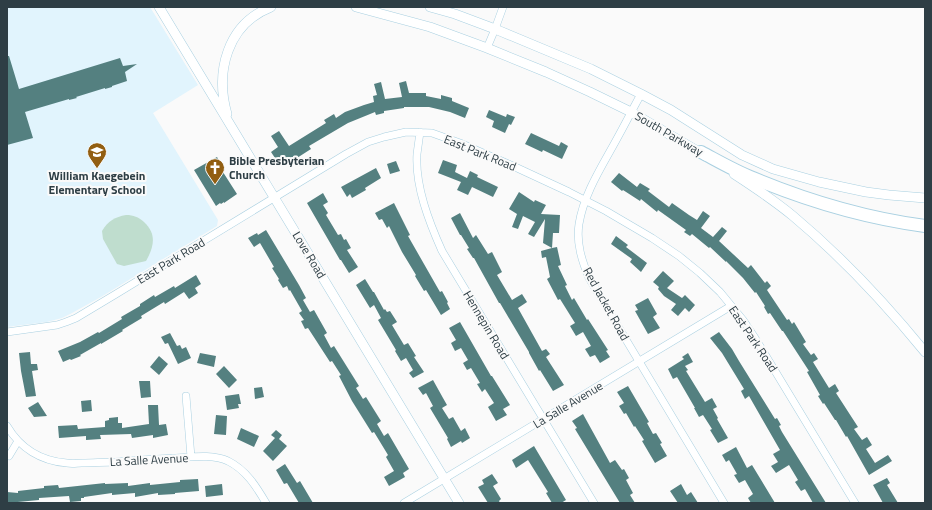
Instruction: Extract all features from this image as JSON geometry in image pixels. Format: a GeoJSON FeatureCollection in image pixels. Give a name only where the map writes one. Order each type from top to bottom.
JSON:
{"type":"FeatureCollection","features":[{"type":"Feature","properties":{"kind":"highway"},"geometry":{"type":"LineString","coordinates":[[701,152],[752,178],[814,201],[855,213],[925,226]]}},
{"type":"Feature","properties":{"kind":"main road","name":"Love Road"},"geometry":{"type":"LineString","coordinates":[[159,7],[459,503]]}},
{"type":"Feature","properties":{"kind":"main road"},"geometry":{"type":"LineString","coordinates":[[231,125],[223,96],[226,53],[235,37],[247,22],[258,13],[271,7]]}},
{"type":"Feature","properties":{"kind":"main road","name":"South Parkway"},"geometry":{"type":"LineString","coordinates":[[356,7],[425,26],[487,48],[559,78],[631,112],[701,152],[786,211],[830,248],[872,290],[925,352]]}},
{"type":"Feature","properties":{"kind":"main road","name":"South Parkway"},"geometry":{"type":"LineString","coordinates":[[430,7],[455,14],[496,29],[572,60],[641,94],[701,128],[742,155],[773,169],[819,182],[866,192],[925,198]]}},
{"type":"Feature","properties":{"kind":"street"},"geometry":{"type":"LineString","coordinates":[[487,48],[496,29],[503,7]]}},
{"type":"Feature","properties":{"kind":"street","name":"Red Jacket Road"},"geometry":{"type":"LineString","coordinates":[[641,94],[597,174],[585,200],[579,225],[579,246],[581,258],[589,278],[724,503]]}},
{"type":"Feature","properties":{"kind":"street","name":"East Park Road"},"geometry":{"type":"LineString","coordinates":[[7,332],[57,325],[76,318],[368,142],[406,132],[432,133],[460,143],[513,166],[585,200],[652,238],[679,256],[700,273],[720,292],[743,320],[854,503]]}},
{"type":"Feature","properties":{"kind":"street","name":"Hennepin Road"},"geometry":{"type":"LineString","coordinates":[[420,132],[417,155],[419,183],[426,210],[442,251],[594,503]]}},
{"type":"Feature","properties":{"kind":"street","name":"La Salle Avenue"},"geometry":{"type":"LineString","coordinates":[[404,503],[732,306]]}},
{"type":"Feature","properties":{"kind":"street"},"geometry":{"type":"LineString","coordinates":[[186,396],[191,457]]}},
{"type":"Feature","properties":{"kind":"street","name":"La Salle Avenue"},"geometry":{"type":"LineString","coordinates":[[7,426],[18,441],[35,454],[48,459],[67,463],[200,456],[218,458],[228,461],[248,476],[266,503]]}},
{"type":"Feature","properties":{"kind":"street"},"geometry":{"type":"LineString","coordinates":[[9,456],[18,441]]}},
{"type":"Feature","properties":{"kind":"shaded area","name":"William Kaegebein Elementary School"},"geometry":{"type":"Polygon","coordinates":[[[7,7],[150,7],[198,85],[153,113],[218,220],[217,226],[101,297],[72,313],[62,318],[47,322],[7,327],[7,7]]]}},
{"type":"Feature","properties":{"kind":"green space"},"geometry":{"type":"Polygon","coordinates":[[[126,215],[131,215],[144,222],[151,231],[153,241],[151,251],[146,261],[124,266],[117,264],[103,239],[102,231],[112,220],[126,215]]]}},
{"type":"Feature","properties":{"kind":"building"},"geometry":{"type":"Polygon","coordinates":[[[7,56],[9,56],[19,89],[120,58],[123,66],[137,64],[125,72],[127,81],[112,87],[76,97],[77,98],[25,112],[33,138],[7,145],[7,56]]]}},
{"type":"Feature","properties":{"kind":"building"},"geometry":{"type":"Polygon","coordinates":[[[406,81],[409,93],[426,93],[426,96],[441,99],[441,95],[452,98],[452,101],[469,108],[465,118],[450,112],[429,107],[404,107],[384,111],[384,113],[376,115],[375,112],[348,123],[309,146],[311,149],[286,165],[283,161],[279,164],[271,152],[278,147],[271,136],[279,131],[289,146],[326,123],[324,120],[334,114],[336,118],[345,112],[374,102],[373,96],[377,95],[374,84],[381,82],[385,99],[402,97],[399,83],[406,81]]]}},
{"type":"Feature","properties":{"kind":"building"},"geometry":{"type":"Polygon","coordinates":[[[489,110],[506,117],[507,114],[515,117],[511,125],[509,124],[505,133],[492,127],[494,121],[486,117],[489,110]]]}},
{"type":"Feature","properties":{"kind":"building"},"geometry":{"type":"Polygon","coordinates":[[[531,133],[559,146],[561,142],[568,146],[562,159],[543,150],[542,152],[525,144],[531,133]]]}},
{"type":"Feature","properties":{"kind":"building"},"geometry":{"type":"Polygon","coordinates":[[[217,157],[223,168],[221,169],[237,194],[224,203],[220,203],[216,206],[194,170],[217,157]]]}},
{"type":"Feature","properties":{"kind":"building"},"geometry":{"type":"Polygon","coordinates":[[[443,160],[457,165],[455,172],[467,178],[470,171],[478,175],[477,177],[498,187],[493,197],[472,187],[468,195],[457,190],[461,182],[438,173],[443,160]]]}},
{"type":"Feature","properties":{"kind":"building"},"geometry":{"type":"Polygon","coordinates":[[[396,161],[400,171],[390,174],[387,164],[396,161]]]}},
{"type":"Feature","properties":{"kind":"building"},"geometry":{"type":"Polygon","coordinates":[[[376,168],[381,178],[365,188],[366,190],[352,198],[350,194],[347,197],[341,187],[376,168]]]}},
{"type":"Feature","properties":{"kind":"building"},"geometry":{"type":"Polygon","coordinates":[[[619,173],[637,187],[640,183],[650,189],[648,191],[669,207],[672,203],[697,220],[703,211],[710,216],[701,228],[713,237],[722,227],[727,231],[719,241],[748,268],[751,265],[765,283],[767,281],[771,286],[767,290],[787,320],[789,319],[792,324],[794,322],[806,342],[803,344],[811,355],[814,353],[818,359],[813,362],[829,388],[835,384],[839,391],[836,393],[858,427],[854,429],[862,440],[867,437],[872,445],[866,449],[875,463],[888,455],[892,461],[869,475],[847,436],[846,437],[836,420],[818,396],[820,395],[807,372],[809,371],[783,331],[770,313],[768,314],[756,292],[755,293],[743,278],[710,247],[709,248],[692,234],[690,236],[684,232],[686,230],[658,210],[657,212],[641,199],[640,201],[623,190],[622,191],[611,182],[619,173]]]}},
{"type":"Feature","properties":{"kind":"building"},"geometry":{"type":"Polygon","coordinates":[[[519,192],[534,202],[535,200],[546,205],[541,214],[560,215],[559,233],[553,233],[552,248],[543,243],[545,219],[534,237],[528,234],[535,222],[523,216],[518,229],[512,227],[517,214],[509,209],[519,192]]]}},
{"type":"Feature","properties":{"kind":"building"},"geometry":{"type":"Polygon","coordinates":[[[323,193],[328,202],[323,205],[328,213],[326,215],[338,235],[341,234],[344,240],[346,239],[351,248],[347,250],[358,267],[349,273],[307,203],[323,193]]]}},
{"type":"Feature","properties":{"kind":"building"},"geometry":{"type":"Polygon","coordinates":[[[394,203],[410,235],[408,236],[440,292],[442,291],[448,302],[447,303],[450,309],[441,315],[426,290],[424,291],[415,276],[416,275],[389,226],[387,228],[382,219],[379,220],[375,213],[394,203]]]}},
{"type":"Feature","properties":{"kind":"building"},"geometry":{"type":"Polygon","coordinates":[[[460,213],[473,238],[476,235],[488,254],[492,252],[502,272],[497,275],[512,300],[522,294],[527,302],[518,308],[542,351],[546,349],[550,354],[546,357],[564,385],[553,391],[540,370],[539,371],[474,258],[467,249],[469,248],[451,218],[460,213]]]}},
{"type":"Feature","properties":{"kind":"building"},"geometry":{"type":"Polygon","coordinates":[[[266,230],[306,298],[303,300],[310,312],[314,310],[327,333],[324,335],[331,348],[334,346],[359,386],[356,388],[363,399],[366,397],[381,421],[377,424],[384,436],[388,433],[409,469],[403,473],[405,477],[389,486],[384,477],[394,471],[386,457],[388,455],[352,401],[339,376],[341,375],[332,361],[330,362],[308,328],[305,329],[301,321],[304,320],[299,313],[302,311],[287,286],[283,288],[278,280],[279,279],[272,268],[274,267],[260,243],[254,247],[248,238],[257,233],[258,235],[266,230]]]}},
{"type":"Feature","properties":{"kind":"building"},"geometry":{"type":"Polygon","coordinates":[[[616,236],[628,245],[626,247],[647,263],[641,272],[630,262],[632,259],[611,244],[616,236]]]}},
{"type":"Feature","properties":{"kind":"building"},"geometry":{"type":"Polygon","coordinates":[[[557,247],[561,265],[558,266],[567,285],[565,286],[572,300],[574,298],[608,350],[606,351],[610,357],[600,363],[595,355],[590,357],[585,349],[591,346],[583,332],[576,336],[570,326],[575,323],[560,299],[558,300],[547,279],[550,277],[546,257],[542,258],[541,251],[557,247]]]}},
{"type":"Feature","properties":{"kind":"building"},"geometry":{"type":"Polygon","coordinates":[[[663,271],[674,281],[667,288],[682,298],[685,295],[695,305],[689,312],[685,308],[678,316],[671,310],[676,304],[664,296],[658,289],[659,287],[653,282],[663,271]]]}},
{"type":"Feature","properties":{"kind":"building"},"geometry":{"type":"Polygon","coordinates":[[[196,275],[201,284],[195,288],[198,293],[189,299],[184,292],[165,304],[164,302],[141,316],[142,318],[122,330],[123,331],[80,355],[81,356],[63,362],[58,351],[80,342],[98,332],[99,333],[122,319],[121,317],[140,306],[140,304],[154,295],[155,297],[174,286],[175,288],[196,275]]]}},
{"type":"Feature","properties":{"kind":"building"},"geometry":{"type":"Polygon","coordinates":[[[365,279],[384,310],[385,309],[387,312],[390,311],[397,322],[392,325],[404,345],[408,343],[416,356],[414,357],[424,372],[413,378],[409,373],[413,370],[406,358],[401,361],[378,320],[381,318],[374,305],[370,308],[356,285],[365,279]]]}},
{"type":"Feature","properties":{"kind":"building"},"geometry":{"type":"Polygon","coordinates":[[[648,298],[657,314],[653,317],[660,328],[648,334],[635,311],[638,310],[635,305],[648,298]]]}},
{"type":"Feature","properties":{"kind":"building"},"geometry":{"type":"Polygon","coordinates":[[[460,322],[491,376],[510,405],[503,409],[507,415],[496,421],[488,407],[494,403],[485,389],[482,392],[477,384],[480,383],[471,368],[467,370],[463,363],[468,360],[461,348],[455,351],[451,343],[456,340],[449,328],[460,322]]]}},
{"type":"Feature","properties":{"kind":"building"},"geometry":{"type":"Polygon","coordinates":[[[719,332],[732,349],[775,419],[777,418],[781,425],[779,426],[782,432],[826,503],[813,503],[805,489],[801,491],[795,482],[798,480],[789,465],[776,473],[771,466],[778,462],[773,454],[780,450],[749,396],[745,399],[741,391],[744,389],[722,353],[710,338],[719,332]]]}},
{"type":"Feature","properties":{"kind":"building"},"geometry":{"type":"Polygon","coordinates":[[[170,333],[177,346],[180,345],[182,349],[186,347],[191,358],[178,364],[168,343],[165,344],[161,337],[170,333]]]}},
{"type":"Feature","properties":{"kind":"building"},"geometry":{"type":"Polygon","coordinates":[[[30,352],[31,364],[37,364],[38,370],[32,371],[36,396],[26,397],[19,353],[30,352]]]}},
{"type":"Feature","properties":{"kind":"building"},"geometry":{"type":"Polygon","coordinates":[[[200,353],[216,356],[214,367],[197,363],[200,353]]]}},
{"type":"Feature","properties":{"kind":"building"},"geometry":{"type":"Polygon","coordinates":[[[688,353],[693,362],[685,366],[688,370],[686,371],[705,402],[712,398],[717,407],[713,409],[718,418],[717,419],[728,438],[718,443],[710,430],[712,429],[703,415],[699,417],[677,377],[673,379],[668,369],[684,359],[682,357],[688,353]]]}},
{"type":"Feature","properties":{"kind":"building"},"geometry":{"type":"Polygon","coordinates":[[[159,356],[168,364],[159,375],[150,367],[159,356]]]}},
{"type":"Feature","properties":{"kind":"building"},"geometry":{"type":"Polygon","coordinates":[[[224,366],[237,380],[229,388],[216,374],[224,366]]]}},
{"type":"Feature","properties":{"kind":"building"},"geometry":{"type":"Polygon","coordinates":[[[433,380],[447,405],[442,408],[449,419],[453,417],[461,431],[465,428],[470,438],[451,447],[447,439],[448,438],[430,408],[433,406],[426,393],[423,395],[418,388],[433,380]]]}},
{"type":"Feature","properties":{"kind":"building"},"geometry":{"type":"Polygon","coordinates":[[[139,381],[150,381],[151,397],[141,398],[139,381]]]}},
{"type":"Feature","properties":{"kind":"building"},"geometry":{"type":"Polygon","coordinates":[[[628,386],[649,422],[647,423],[653,434],[656,433],[662,443],[660,444],[667,456],[655,463],[642,441],[644,440],[626,413],[624,414],[619,406],[624,403],[617,392],[628,386]]]}},
{"type":"Feature","properties":{"kind":"building"},"geometry":{"type":"Polygon","coordinates":[[[262,387],[264,397],[255,399],[254,388],[262,387]]]}},
{"type":"Feature","properties":{"kind":"building"},"geometry":{"type":"Polygon","coordinates":[[[239,394],[241,404],[238,404],[239,408],[227,410],[225,396],[239,394]]]}},
{"type":"Feature","properties":{"kind":"building"},"geometry":{"type":"Polygon","coordinates":[[[91,400],[92,411],[82,412],[81,401],[91,400]]]}},
{"type":"Feature","properties":{"kind":"building"},"geometry":{"type":"Polygon","coordinates":[[[38,402],[47,416],[34,417],[28,408],[38,402]]]}},
{"type":"Feature","properties":{"kind":"building"},"geometry":{"type":"Polygon","coordinates":[[[148,405],[158,405],[159,425],[166,424],[168,435],[153,438],[153,435],[132,438],[131,434],[100,435],[101,439],[86,440],[86,436],[59,438],[58,426],[77,425],[78,429],[105,427],[105,421],[109,420],[109,418],[118,417],[118,423],[122,423],[122,428],[149,424],[148,405]]]}},
{"type":"Feature","properties":{"kind":"building"},"geometry":{"type":"Polygon","coordinates":[[[583,414],[610,463],[615,460],[622,470],[624,469],[629,478],[626,480],[633,493],[630,495],[635,503],[620,503],[575,429],[577,428],[572,421],[583,414]]]}},
{"type":"Feature","properties":{"kind":"building"},"geometry":{"type":"Polygon","coordinates":[[[216,415],[227,416],[226,435],[214,434],[216,415]]]}},
{"type":"Feature","properties":{"kind":"building"},"geometry":{"type":"Polygon","coordinates":[[[241,428],[259,436],[254,447],[237,439],[241,428]]]}},
{"type":"Feature","properties":{"kind":"building"},"geometry":{"type":"Polygon","coordinates":[[[276,430],[282,435],[279,439],[287,446],[273,461],[263,451],[275,438],[271,435],[276,430]]]}},
{"type":"Feature","properties":{"kind":"building"},"geometry":{"type":"Polygon","coordinates":[[[534,446],[566,500],[561,503],[552,503],[546,493],[548,492],[528,460],[516,468],[512,460],[534,446]]]}},
{"type":"Feature","properties":{"kind":"building"},"geometry":{"type":"Polygon","coordinates":[[[736,447],[747,468],[752,465],[775,503],[751,503],[748,498],[753,494],[745,480],[739,483],[734,475],[737,474],[729,460],[726,462],[722,455],[736,447]]]}},
{"type":"Feature","properties":{"kind":"building"},"geometry":{"type":"Polygon","coordinates":[[[285,464],[297,483],[300,481],[313,503],[299,503],[287,483],[284,484],[276,470],[285,464]]]}},
{"type":"Feature","properties":{"kind":"building"},"geometry":{"type":"Polygon","coordinates":[[[492,474],[498,483],[493,486],[501,499],[499,501],[500,503],[488,503],[478,487],[484,484],[482,480],[492,474]]]}},
{"type":"Feature","properties":{"kind":"building"},"geometry":{"type":"Polygon","coordinates":[[[887,478],[890,483],[887,485],[898,503],[883,503],[873,485],[887,478]]]}},
{"type":"Feature","properties":{"kind":"building"},"geometry":{"type":"Polygon","coordinates":[[[198,479],[199,491],[158,495],[158,493],[135,497],[135,493],[112,495],[112,493],[84,497],[81,498],[81,501],[70,502],[69,496],[39,498],[39,500],[7,503],[7,492],[18,493],[18,491],[44,488],[44,486],[58,485],[59,488],[105,483],[128,483],[128,486],[150,483],[150,485],[180,482],[180,480],[198,479]]]}},
{"type":"Feature","properties":{"kind":"building"},"geometry":{"type":"Polygon","coordinates":[[[222,484],[223,495],[206,497],[205,486],[222,484]]]}},
{"type":"Feature","properties":{"kind":"building"},"geometry":{"type":"Polygon","coordinates":[[[681,484],[687,495],[691,492],[698,503],[678,503],[670,491],[681,484]]]}},
{"type":"Feature","properties":{"kind":"place","name":"William Kaegebein Elementary School"},"geometry":{"type":"Point","coordinates":[97,169]}},
{"type":"Feature","properties":{"kind":"place","name":"Bible Presbyterian Church"},"geometry":{"type":"Point","coordinates":[215,185]}}]}
